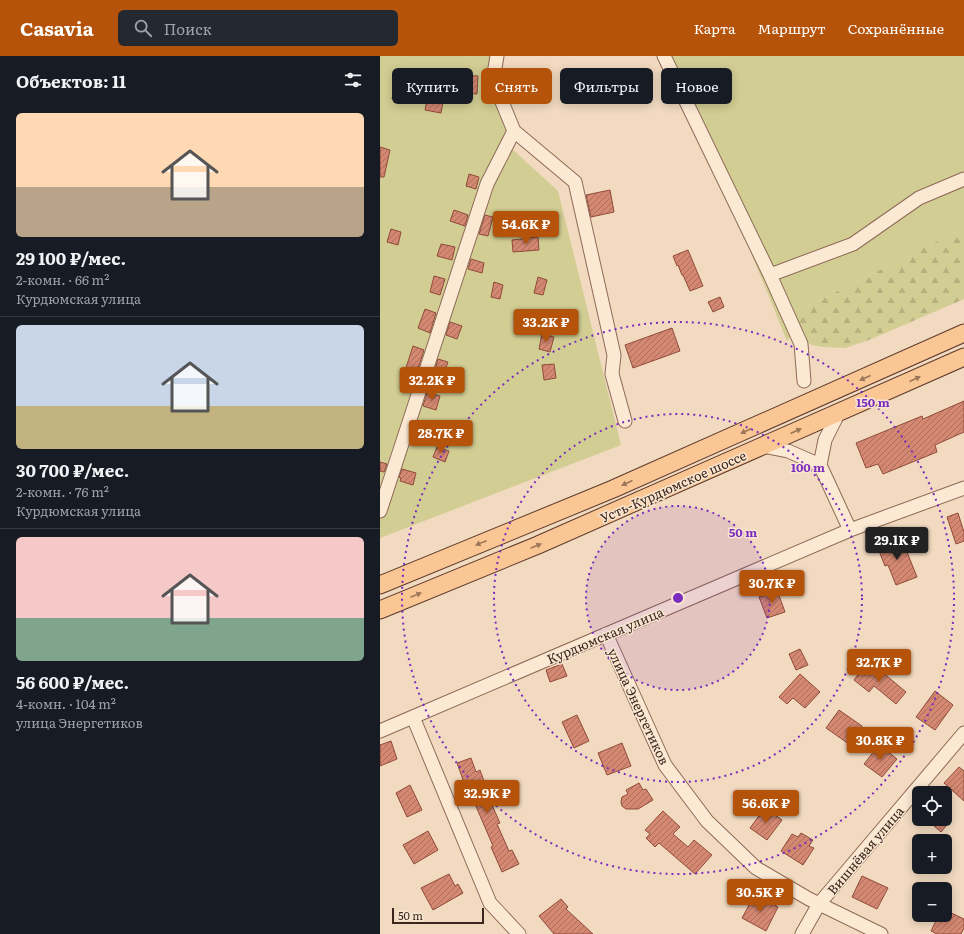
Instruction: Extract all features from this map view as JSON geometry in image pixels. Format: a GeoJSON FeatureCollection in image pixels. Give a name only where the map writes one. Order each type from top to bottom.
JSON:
{"type":"FeatureCollection","features":[{"type":"Feature","properties":{"kind":"main road","name":"Усть-Курдюмское шоссе"},"geometry":{"type":"LineString","coordinates":[[380,585],[620,485],[964,333]]}},
{"type":"Feature","properties":{"kind":"main road","name":"Усть-Курдюмское шоссе"},"geometry":{"type":"LineString","coordinates":[[380,610],[538,545],[964,357]]}},
{"type":"Feature","properties":{"kind":"street"},"geometry":{"type":"LineString","coordinates":[[497,56],[493,80],[514,131],[575,182],[614,355],[612,374],[625,422]]}},
{"type":"Feature","properties":{"kind":"street"},"geometry":{"type":"LineString","coordinates":[[664,56],[770,275],[801,344],[804,381]]}},
{"type":"Feature","properties":{"kind":"street"},"geometry":{"type":"LineString","coordinates":[[380,512],[487,184],[514,131]]}},
{"type":"Feature","properties":{"kind":"street"},"geometry":{"type":"LineString","coordinates":[[770,275],[853,244],[920,198],[964,180]]}},
{"type":"Feature","properties":{"kind":"street"},"geometry":{"type":"LineString","coordinates":[[839,412],[825,440],[820,465],[850,530]]}},
{"type":"Feature","properties":{"kind":"street"},"geometry":{"type":"LineString","coordinates":[[763,446],[788,451],[820,465]]}},
{"type":"Feature","properties":{"kind":"street","name":"Курдюмская улица"},"geometry":{"type":"LineString","coordinates":[[380,730],[850,530],[964,488]]}},
{"type":"Feature","properties":{"kind":"street","name":"улица Энергетиков"},"geometry":{"type":"LineString","coordinates":[[606,634],[664,765],[707,821],[756,868],[820,904],[881,934]]}},
{"type":"Feature","properties":{"kind":"street"},"geometry":{"type":"LineString","coordinates":[[412,717],[490,903],[519,934]]}},
{"type":"Feature","properties":{"kind":"street","name":"Вишнёвая улица"},"geometry":{"type":"LineString","coordinates":[[802,934],[820,904],[964,733]]}},
{"type":"Feature","properties":{"kind":"green space"},"geometry":{"type":"Polygon","coordinates":[[[380,56],[500,56],[501,68],[481,68],[481,104],[506,104],[511,148],[558,191],[621,445],[380,538],[380,56]]]}},
{"type":"Feature","properties":{"kind":"green space"},"geometry":{"type":"Polygon","coordinates":[[[671,56],[964,56],[964,229],[800,310],[797,329],[787,341],[691,104],[732,104],[732,68],[676,68],[671,56]]]}},
{"type":"Feature","properties":{"kind":"green space"},"geometry":{"type":"Polygon","coordinates":[[[964,229],[964,299],[869,340],[845,348],[812,345],[804,340],[797,320],[800,310],[964,229]]]}},
{"type":"Feature","properties":{"kind":"building"},"geometry":{"type":"Polygon","coordinates":[[[473,76],[478,76],[477,94],[473,94],[473,76]]]}},
{"type":"Feature","properties":{"kind":"building"},"geometry":{"type":"Polygon","coordinates":[[[426,104],[443,104],[441,113],[425,110],[426,104]]]}},
{"type":"Feature","properties":{"kind":"building"},"geometry":{"type":"Polygon","coordinates":[[[380,147],[390,150],[384,177],[380,177],[380,147]]]}},
{"type":"Feature","properties":{"kind":"building"},"geometry":{"type":"Polygon","coordinates":[[[469,174],[479,177],[476,189],[466,186],[469,174]]]}},
{"type":"Feature","properties":{"kind":"building"},"geometry":{"type":"Polygon","coordinates":[[[610,190],[614,212],[591,217],[586,195],[610,190]]]}},
{"type":"Feature","properties":{"kind":"building"},"geometry":{"type":"Polygon","coordinates":[[[454,210],[468,215],[465,226],[450,221],[454,210]]]}},
{"type":"Feature","properties":{"kind":"building"},"geometry":{"type":"Polygon","coordinates":[[[485,215],[493,217],[488,236],[479,234],[485,215]]]}},
{"type":"Feature","properties":{"kind":"building"},"geometry":{"type":"Polygon","coordinates":[[[391,229],[401,232],[398,245],[387,242],[391,229]]]}},
{"type":"Feature","properties":{"kind":"building"},"geometry":{"type":"Polygon","coordinates":[[[538,237],[539,250],[513,252],[512,240],[538,237]]]}},
{"type":"Feature","properties":{"kind":"building"},"geometry":{"type":"Polygon","coordinates":[[[441,244],[455,247],[452,260],[437,256],[441,244]]]}},
{"type":"Feature","properties":{"kind":"building"},"geometry":{"type":"Polygon","coordinates":[[[688,250],[703,286],[690,291],[673,256],[688,250]]]}},
{"type":"Feature","properties":{"kind":"building"},"geometry":{"type":"Polygon","coordinates":[[[471,259],[484,263],[482,273],[468,269],[471,259]]]}},
{"type":"Feature","properties":{"kind":"building"},"geometry":{"type":"Polygon","coordinates":[[[434,276],[445,279],[440,295],[430,292],[434,276]]]}},
{"type":"Feature","properties":{"kind":"building"},"geometry":{"type":"Polygon","coordinates":[[[538,277],[547,280],[543,295],[534,293],[538,277]]]}},
{"type":"Feature","properties":{"kind":"building"},"geometry":{"type":"Polygon","coordinates":[[[494,282],[503,285],[500,299],[491,297],[494,282]]]}},
{"type":"Feature","properties":{"kind":"building"},"geometry":{"type":"Polygon","coordinates":[[[720,297],[724,307],[713,312],[708,302],[720,297]]]}},
{"type":"Feature","properties":{"kind":"building"},"geometry":{"type":"Polygon","coordinates":[[[425,309],[436,313],[430,333],[418,328],[425,309]]]}},
{"type":"Feature","properties":{"kind":"building"},"geometry":{"type":"Polygon","coordinates":[[[538,310],[548,312],[546,324],[536,322],[538,310]]]}},
{"type":"Feature","properties":{"kind":"building"},"geometry":{"type":"Polygon","coordinates":[[[450,322],[462,326],[457,339],[446,335],[450,322]]]}},
{"type":"Feature","properties":{"kind":"building"},"geometry":{"type":"Polygon","coordinates":[[[672,328],[680,351],[633,368],[625,345],[672,328]]]}},
{"type":"Feature","properties":{"kind":"building"},"geometry":{"type":"Polygon","coordinates":[[[542,334],[554,337],[550,352],[539,349],[542,334]]]}},
{"type":"Feature","properties":{"kind":"building"},"geometry":{"type":"Polygon","coordinates":[[[413,346],[424,350],[416,375],[405,371],[413,346]]]}},
{"type":"Feature","properties":{"kind":"building"},"geometry":{"type":"Polygon","coordinates":[[[438,359],[448,362],[444,373],[435,370],[438,359]]]}},
{"type":"Feature","properties":{"kind":"building"},"geometry":{"type":"Polygon","coordinates":[[[554,364],[556,378],[544,380],[542,365],[554,364]]]}},
{"type":"Feature","properties":{"kind":"building"},"geometry":{"type":"Polygon","coordinates":[[[427,393],[440,396],[436,410],[423,406],[427,393]]]}},
{"type":"Feature","properties":{"kind":"building"},"geometry":{"type":"Polygon","coordinates":[[[964,401],[964,432],[935,445],[937,452],[883,474],[878,464],[866,468],[856,443],[922,416],[923,419],[964,401]]]}},
{"type":"Feature","properties":{"kind":"building"},"geometry":{"type":"Polygon","coordinates":[[[437,447],[449,451],[445,462],[433,457],[437,447]]]}},
{"type":"Feature","properties":{"kind":"building"},"geometry":{"type":"Polygon","coordinates":[[[380,462],[387,464],[384,472],[380,471],[380,462]]]}},
{"type":"Feature","properties":{"kind":"building"},"geometry":{"type":"Polygon","coordinates":[[[402,469],[416,473],[413,485],[400,481],[401,478],[399,477],[402,469]]]}},
{"type":"Feature","properties":{"kind":"building"},"geometry":{"type":"Polygon","coordinates":[[[958,513],[964,532],[964,541],[956,544],[947,517],[958,513]]]}},
{"type":"Feature","properties":{"kind":"building"},"geometry":{"type":"Polygon","coordinates":[[[901,537],[917,577],[896,585],[888,565],[885,566],[877,546],[901,537]]]}},
{"type":"Feature","properties":{"kind":"building"},"geometry":{"type":"Polygon","coordinates":[[[777,590],[785,612],[767,618],[759,597],[777,590]]]}},
{"type":"Feature","properties":{"kind":"building"},"geometry":{"type":"Polygon","coordinates":[[[800,649],[808,665],[796,670],[789,654],[800,649]]]}},
{"type":"Feature","properties":{"kind":"building"},"geometry":{"type":"Polygon","coordinates":[[[869,661],[906,692],[896,704],[874,686],[869,692],[854,680],[869,661]]]}},
{"type":"Feature","properties":{"kind":"building"},"geometry":{"type":"Polygon","coordinates":[[[562,664],[567,676],[550,682],[546,670],[562,664]]]}},
{"type":"Feature","properties":{"kind":"building"},"geometry":{"type":"Polygon","coordinates":[[[800,674],[820,692],[805,708],[793,698],[787,704],[779,697],[800,674]]]}},
{"type":"Feature","properties":{"kind":"building"},"geometry":{"type":"Polygon","coordinates":[[[935,691],[953,705],[935,730],[916,717],[935,691]]]}},
{"type":"Feature","properties":{"kind":"building"},"geometry":{"type":"Polygon","coordinates":[[[839,710],[862,726],[849,744],[826,728],[839,710]]]}},
{"type":"Feature","properties":{"kind":"building"},"geometry":{"type":"Polygon","coordinates":[[[577,715],[589,741],[574,748],[562,722],[577,715]]]}},
{"type":"Feature","properties":{"kind":"building"},"geometry":{"type":"Polygon","coordinates":[[[391,741],[397,759],[380,766],[380,745],[391,741]]]}},
{"type":"Feature","properties":{"kind":"building"},"geometry":{"type":"Polygon","coordinates":[[[622,743],[631,766],[607,775],[598,753],[622,743]]]}},
{"type":"Feature","properties":{"kind":"building"},"geometry":{"type":"Polygon","coordinates":[[[879,745],[897,759],[882,777],[864,764],[879,745]]]}},
{"type":"Feature","properties":{"kind":"building"},"geometry":{"type":"Polygon","coordinates":[[[471,758],[476,772],[480,770],[485,784],[483,785],[500,823],[497,824],[509,851],[512,850],[519,864],[502,872],[491,847],[493,846],[469,790],[467,791],[457,763],[471,758]]]}},
{"type":"Feature","properties":{"kind":"building"},"geometry":{"type":"Polygon","coordinates":[[[959,767],[964,771],[964,801],[952,790],[952,786],[947,786],[944,783],[959,767]]]}},
{"type":"Feature","properties":{"kind":"building"},"geometry":{"type":"Polygon","coordinates":[[[639,783],[643,790],[646,789],[653,800],[638,809],[626,809],[622,806],[622,797],[628,794],[626,790],[639,783]]]}},
{"type":"Feature","properties":{"kind":"building"},"geometry":{"type":"Polygon","coordinates":[[[410,785],[422,810],[407,817],[396,793],[410,785]]]}},
{"type":"Feature","properties":{"kind":"building"},"geometry":{"type":"Polygon","coordinates":[[[765,808],[782,820],[767,840],[750,828],[765,808]]]}},
{"type":"Feature","properties":{"kind":"building"},"geometry":{"type":"Polygon","coordinates":[[[663,811],[680,827],[673,834],[688,847],[694,840],[712,855],[695,874],[659,843],[655,847],[646,838],[650,834],[645,830],[663,811]]]}},
{"type":"Feature","properties":{"kind":"building"},"geometry":{"type":"Polygon","coordinates":[[[934,826],[946,826],[941,832],[934,826]]]}},
{"type":"Feature","properties":{"kind":"building"},"geometry":{"type":"Polygon","coordinates":[[[428,831],[438,850],[414,864],[403,845],[428,831]]]}},
{"type":"Feature","properties":{"kind":"building"},"geometry":{"type":"Polygon","coordinates":[[[801,833],[813,840],[809,846],[814,848],[803,865],[781,851],[792,834],[798,837],[801,833]]]}},
{"type":"Feature","properties":{"kind":"building"},"geometry":{"type":"Polygon","coordinates":[[[449,874],[455,886],[458,884],[463,893],[433,910],[421,888],[449,874]]]}},
{"type":"Feature","properties":{"kind":"building"},"geometry":{"type":"Polygon","coordinates":[[[862,876],[888,888],[877,909],[852,897],[862,876]]]}},
{"type":"Feature","properties":{"kind":"building"},"geometry":{"type":"Polygon","coordinates":[[[755,894],[778,907],[766,931],[742,918],[755,894]]]}},
{"type":"Feature","properties":{"kind":"building"},"geometry":{"type":"Polygon","coordinates":[[[561,899],[568,907],[566,909],[593,934],[554,934],[539,916],[561,899]]]}},
{"type":"Feature","properties":{"kind":"building"},"geometry":{"type":"Polygon","coordinates":[[[952,913],[964,919],[964,928],[961,934],[937,934],[931,931],[936,922],[952,922],[952,913]]]}}]}
